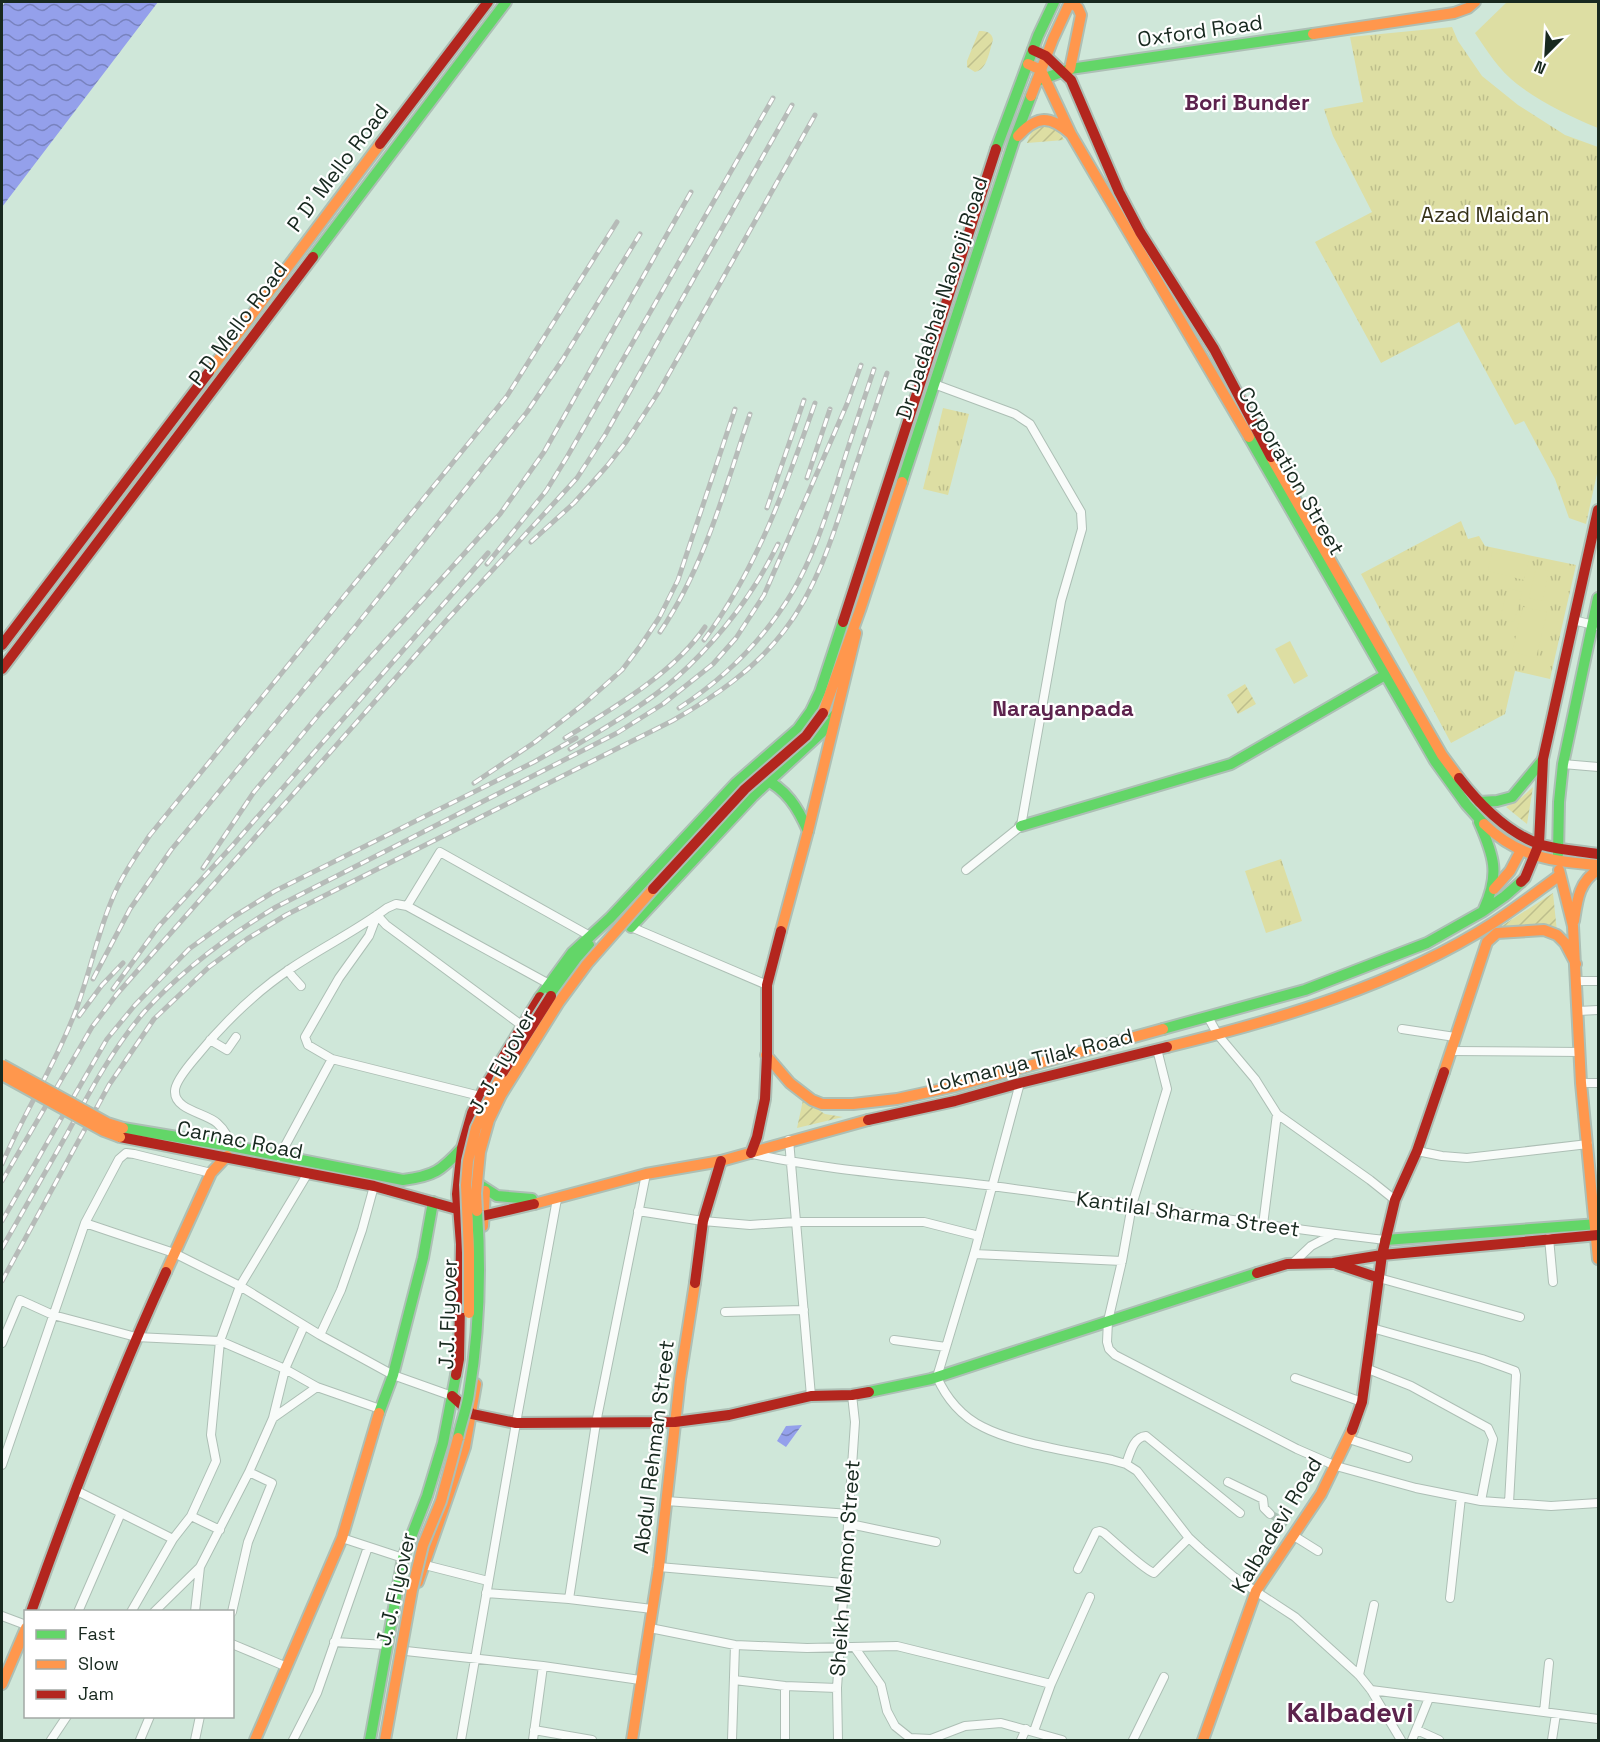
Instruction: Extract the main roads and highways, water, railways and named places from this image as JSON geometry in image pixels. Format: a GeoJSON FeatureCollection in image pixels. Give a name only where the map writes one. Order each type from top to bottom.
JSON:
{"type":"FeatureCollection","features":[{"type":"Feature","properties":{"kind":"main road","name":"P D' Mello Road"},"geometry":{"type":"LineString","coordinates":[[2,645],[488,2]]}},
{"type":"Feature","properties":{"kind":"main road","name":"P D Mello Road"},"geometry":{"type":"LineString","coordinates":[[2,669],[507,2]]}},
{"type":"Feature","properties":{"kind":"main road","name":"Dr Dadabhai Naoroji Road"},"geometry":{"type":"LineString","coordinates":[[594,935],[736,783],[780,747],[798,729],[811,711],[820,692],[1000,136],[1054,2]]}},
{"type":"Feature","properties":{"kind":"main road"},"geometry":{"type":"LineString","coordinates":[[1067,70],[1081,15],[1078,8],[1071,2]]}},
{"type":"Feature","properties":{"kind":"main road","name":"Dr Dadabhai Naoroji Road"},"geometry":{"type":"LineString","coordinates":[[860,610],[1014,141],[1041,76],[1046,56],[1071,2]]}},
{"type":"Feature","properties":{"kind":"main road","name":"Oxford Road"},"geometry":{"type":"LineString","coordinates":[[1041,76],[1067,70],[1454,13],[1468,4]]}},
{"type":"Feature","properties":{"kind":"main road","name":"Corporation Street"},"geometry":{"type":"LineString","coordinates":[[1033,50],[1067,70],[1119,192],[1140,232],[1214,349],[1435,761],[1456,794],[1478,819],[1499,837],[1535,857],[1557,862],[1599,865]]}},
{"type":"Feature","properties":{"kind":"main road"},"geometry":{"type":"LineString","coordinates":[[1028,64],[1041,76]]}},
{"type":"Feature","properties":{"kind":"main road","name":"Corporation Street"},"geometry":{"type":"LineString","coordinates":[[1041,76],[1071,134],[1389,672],[1442,755],[1465,787],[1520,835],[1539,844],[1558,849],[1599,854]]}},
{"type":"Feature","properties":{"kind":"main road"},"geometry":{"type":"LineString","coordinates":[[1014,141],[1025,127],[1044,119],[1056,121],[1071,134]]}},
{"type":"Feature","properties":{"kind":"main road"},"geometry":{"type":"LineString","coordinates":[[1202,355],[1214,349]]}},
{"type":"Feature","properties":{"kind":"main road"},"geometry":{"type":"LineString","coordinates":[[168,424],[179,434]]}},
{"type":"Feature","properties":{"kind":"main road","name":"Lokmanya Tilak Road"},"geometry":{"type":"LineString","coordinates":[[766,1055],[790,1083],[807,1097],[821,1104],[859,1105],[906,1098],[1305,990],[1427,943],[1482,912],[1525,878],[1539,844],[1543,759],[1599,510]]}},
{"type":"Feature","properties":{"kind":"main road"},"geometry":{"type":"LineString","coordinates":[[1599,598],[1595,625],[1563,764],[1557,862],[1573,927],[1581,1083],[1596,1202],[1599,1259]]}},
{"type":"Feature","properties":{"kind":"main road"},"geometry":{"type":"LineString","coordinates":[[751,1153],[759,1134],[766,1082],[767,985],[850,662],[860,610]]}},
{"type":"Feature","properties":{"kind":"main road","name":"J. J. Flyover"},"geometry":{"type":"LineString","coordinates":[[385,1740],[417,1567],[423,1545],[441,1501],[469,1395],[476,1323],[479,1244],[476,1192],[480,1152],[489,1120],[501,1095],[559,1002],[594,956],[745,789],[806,736],[823,713],[860,610]]}},
{"type":"Feature","properties":{"kind":"main road"},"geometry":{"type":"LineString","coordinates":[[1021,826],[1231,764],[1389,672]]}},
{"type":"Feature","properties":{"kind":"main road"},"geometry":{"type":"LineString","coordinates":[[631,927],[753,796],[813,742],[835,715]]}},
{"type":"Feature","properties":{"kind":"main road"},"geometry":{"type":"LineString","coordinates":[[1479,801],[1497,801],[1512,797],[1538,768],[1543,759]]}},
{"type":"Feature","properties":{"kind":"main road"},"geometry":{"type":"LineString","coordinates":[[736,783],[755,776],[770,780],[791,799],[800,812],[808,831]]}},
{"type":"Feature","properties":{"kind":"main road"},"geometry":{"type":"LineString","coordinates":[[1478,819],[1493,854],[1494,889]]}},
{"type":"Feature","properties":{"kind":"main road"},"geometry":{"type":"LineString","coordinates":[[1479,966],[1479,931],[1482,912],[1494,889],[1515,867],[1521,850]]}},
{"type":"Feature","properties":{"kind":"main road"},"geometry":{"type":"LineString","coordinates":[[1573,927],[1577,899],[1584,884],[1594,872],[1599,870]]}},
{"type":"Feature","properties":{"kind":"main road","name":"Lokmanya Tilak Road"},"geometry":{"type":"LineString","coordinates":[[482,1216],[557,1199],[646,1174],[721,1161],[789,1140],[903,1111],[954,1101],[1218,1035],[1360,990],[1436,955],[1479,931],[1560,875]]}},
{"type":"Feature","properties":{"kind":"main road"},"geometry":{"type":"LineString","coordinates":[[1479,966],[1487,942],[1497,933],[1544,930],[1557,935],[1565,943],[1576,964]]}},
{"type":"Feature","properties":{"kind":"main road"},"geometry":{"type":"LineString","coordinates":[[370,1740],[403,1558],[427,1496],[443,1443],[459,1359],[460,1244],[457,1194],[462,1148],[472,1113],[480,1096],[522,1026],[572,953],[594,935]]}},
{"type":"Feature","properties":{"kind":"main road","name":"J.J. Flyover"},"geometry":{"type":"LineString","coordinates":[[379,1740],[405,1589],[417,1543],[435,1499],[452,1445],[463,1394],[469,1330],[469,1244],[466,1192],[470,1150],[480,1116],[492,1091],[551,996],[594,935]]}},
{"type":"Feature","properties":{"kind":"main road","name":"Kalbadevi Road"},"geometry":{"type":"LineString","coordinates":[[1203,1740],[1256,1591],[1294,1529],[1322,1494],[1336,1467],[1362,1402],[1382,1255],[1395,1200],[1416,1151],[1479,966]]}},
{"type":"Feature","properties":{"kind":"main road","name":"Carnac Road"},"geometry":{"type":"LineString","coordinates":[[2,1065],[122,1132]]}},
{"type":"Feature","properties":{"kind":"main road","name":"Carnac Road"},"geometry":{"type":"LineString","coordinates":[[2,1075],[104,1131],[279,1157],[403,1180],[427,1177],[446,1166],[462,1148]]}},
{"type":"Feature","properties":{"kind":"main road"},"geometry":{"type":"LineString","coordinates":[[462,1148],[467,1170],[485,1191],[506,1199],[557,1199]]}},
{"type":"Feature","properties":{"kind":"main road"},"geometry":{"type":"LineString","coordinates":[[32,1610],[75,1490],[136,1337],[211,1173],[229,1151]]}},
{"type":"Feature","properties":{"kind":"main road","name":"Carnac Road"},"geometry":{"type":"LineString","coordinates":[[229,1151],[308,1173],[374,1186],[482,1216]]}},
{"type":"Feature","properties":{"kind":"main road","name":"Abdul Rehman Street"},"geometry":{"type":"LineString","coordinates":[[632,1740],[650,1628],[680,1379],[692,1311],[703,1221],[721,1161]]}},
{"type":"Feature","properties":{"kind":"main road"},"geometry":{"type":"LineString","coordinates":[[390,1740],[419,1579],[447,1503],[472,1414],[481,1326],[482,1216],[485,1191]]}},
{"type":"Feature","properties":{"kind":"main road"},"geometry":{"type":"LineString","coordinates":[[255,1740],[342,1538],[380,1409],[393,1375],[423,1257],[433,1202]]}},
{"type":"Feature","properties":{"kind":"main road"},"geometry":{"type":"LineString","coordinates":[[1385,1240],[1597,1229]]}},
{"type":"Feature","properties":{"kind":"main road"},"geometry":{"type":"LineString","coordinates":[[452,1396],[472,1414],[516,1423],[675,1422],[729,1415],[811,1396],[852,1395],[937,1377],[1292,1264],[1334,1263],[1382,1255],[1549,1238],[1597,1229]]}},
{"type":"Feature","properties":{"kind":"main road"},"geometry":{"type":"LineString","coordinates":[[1334,1263],[1379,1278]]}},
{"type":"Feature","properties":{"kind":"main road"},"geometry":{"type":"LineString","coordinates":[[2,1684],[24,1631]]}},
{"type":"Feature","properties":{"kind":"water"},"geometry":{"type":"Polygon","coordinates":[[[5,2],[158,2],[2,207],[2,7],[5,2]]]}},
{"type":"Feature","properties":{"kind":"water"},"geometry":{"type":"Polygon","coordinates":[[[802,1425],[786,1447],[777,1441],[786,1426],[802,1425]]]}},
{"type":"Feature","properties":{"kind":"tunnel"},"geometry":{"type":"LineString","coordinates":[[1270,1514],[1289,1524]]}},
{"type":"Feature","properties":{"kind":"railway"},"geometry":{"type":"LineString","coordinates":[[487,564],[546,491],[567,457],[773,98]]}},
{"type":"Feature","properties":{"kind":"railway"},"geometry":{"type":"LineString","coordinates":[[2,1181],[92,1027],[117,994],[445,622],[577,478],[605,435],[792,105]]}},
{"type":"Feature","properties":{"kind":"railway"},"geometry":{"type":"LineString","coordinates":[[531,542],[574,503],[626,442],[658,393],[815,115]]}},
{"type":"Feature","properties":{"kind":"railway"},"geometry":{"type":"LineString","coordinates":[[203,868],[254,792],[321,712],[500,514],[544,452],[691,192]]}},
{"type":"Feature","properties":{"kind":"railway"},"geometry":{"type":"LineString","coordinates":[[2,1164],[64,1039],[78,1006],[111,902],[134,859],[150,835],[507,396],[617,222]]}},
{"type":"Feature","properties":{"kind":"railway"},"geometry":{"type":"LineString","coordinates":[[93,979],[130,909],[171,850],[355,627],[527,412],[563,359],[640,234]]}},
{"type":"Feature","properties":{"kind":"railway"},"geometry":{"type":"LineString","coordinates":[[2,1248],[112,1055],[145,1011],[190,967],[276,907],[617,733],[663,704],[713,664],[736,638],[764,595],[847,404],[861,365]]}},
{"type":"Feature","properties":{"kind":"railway"},"geometry":{"type":"LineString","coordinates":[[679,708],[712,684],[743,656],[770,625],[793,591],[822,527],[874,369]]}},
{"type":"Feature","properties":{"kind":"railway"},"geometry":{"type":"LineString","coordinates":[[2,1281],[109,1085],[154,1019],[209,967],[247,939],[286,915],[672,721],[732,682],[760,658],[796,614],[815,579],[837,524],[887,373]]}},
{"type":"Feature","properties":{"kind":"railway"},"geometry":{"type":"LineString","coordinates":[[767,508],[804,400]]}},
{"type":"Feature","properties":{"kind":"railway"},"geometry":{"type":"LineString","coordinates":[[704,640],[723,613],[755,556],[781,496],[815,403]]}},
{"type":"Feature","properties":{"kind":"railway"},"geometry":{"type":"LineString","coordinates":[[474,783],[535,742],[585,703],[622,670],[641,645],[659,618],[678,580],[735,409]]}},
{"type":"Feature","properties":{"kind":"railway"},"geometry":{"type":"LineString","coordinates":[[807,478],[830,409]]}},
{"type":"Feature","properties":{"kind":"railway"},"geometry":{"type":"LineString","coordinates":[[660,632],[676,607],[702,554],[750,414]]}},
{"type":"Feature","properties":{"kind":"railway"},"geometry":{"type":"LineString","coordinates":[[570,749],[625,715],[676,678],[706,648],[746,599],[778,544]]}},
{"type":"Feature","properties":{"kind":"railway"},"geometry":{"type":"LineString","coordinates":[[113,989],[159,926],[233,845],[488,553]]}},
{"type":"Feature","properties":{"kind":"railway"},"geometry":{"type":"LineString","coordinates":[[565,738],[622,702],[659,675],[692,644],[705,627]]}},
{"type":"Feature","properties":{"kind":"railway"},"geometry":{"type":"LineString","coordinates":[[2,1221],[107,1039],[135,1005],[189,949],[233,917],[275,891],[534,762],[576,738]]}},
{"type":"Feature","properties":{"kind":"railway"},"geometry":{"type":"LineString","coordinates":[[79,1016],[102,985],[123,963]]}},
{"type":"Feature","properties":{"kind":"district","name":"Bori Bunder"},"geometry":{"type":"Point","coordinates":[1247,102]}},
{"type":"Feature","properties":{"kind":"district","name":"Narayanpada"},"geometry":{"type":"Point","coordinates":[1063,708]}},
{"type":"Feature","properties":{"kind":"district","name":"Kalbadevi"},"geometry":{"type":"Point","coordinates":[1350,1713]}},
{"type":"Feature","properties":{"kind":"park label","name":"Azad Maidan"},"geometry":{"type":"Point","coordinates":[1485,215]}}]}
